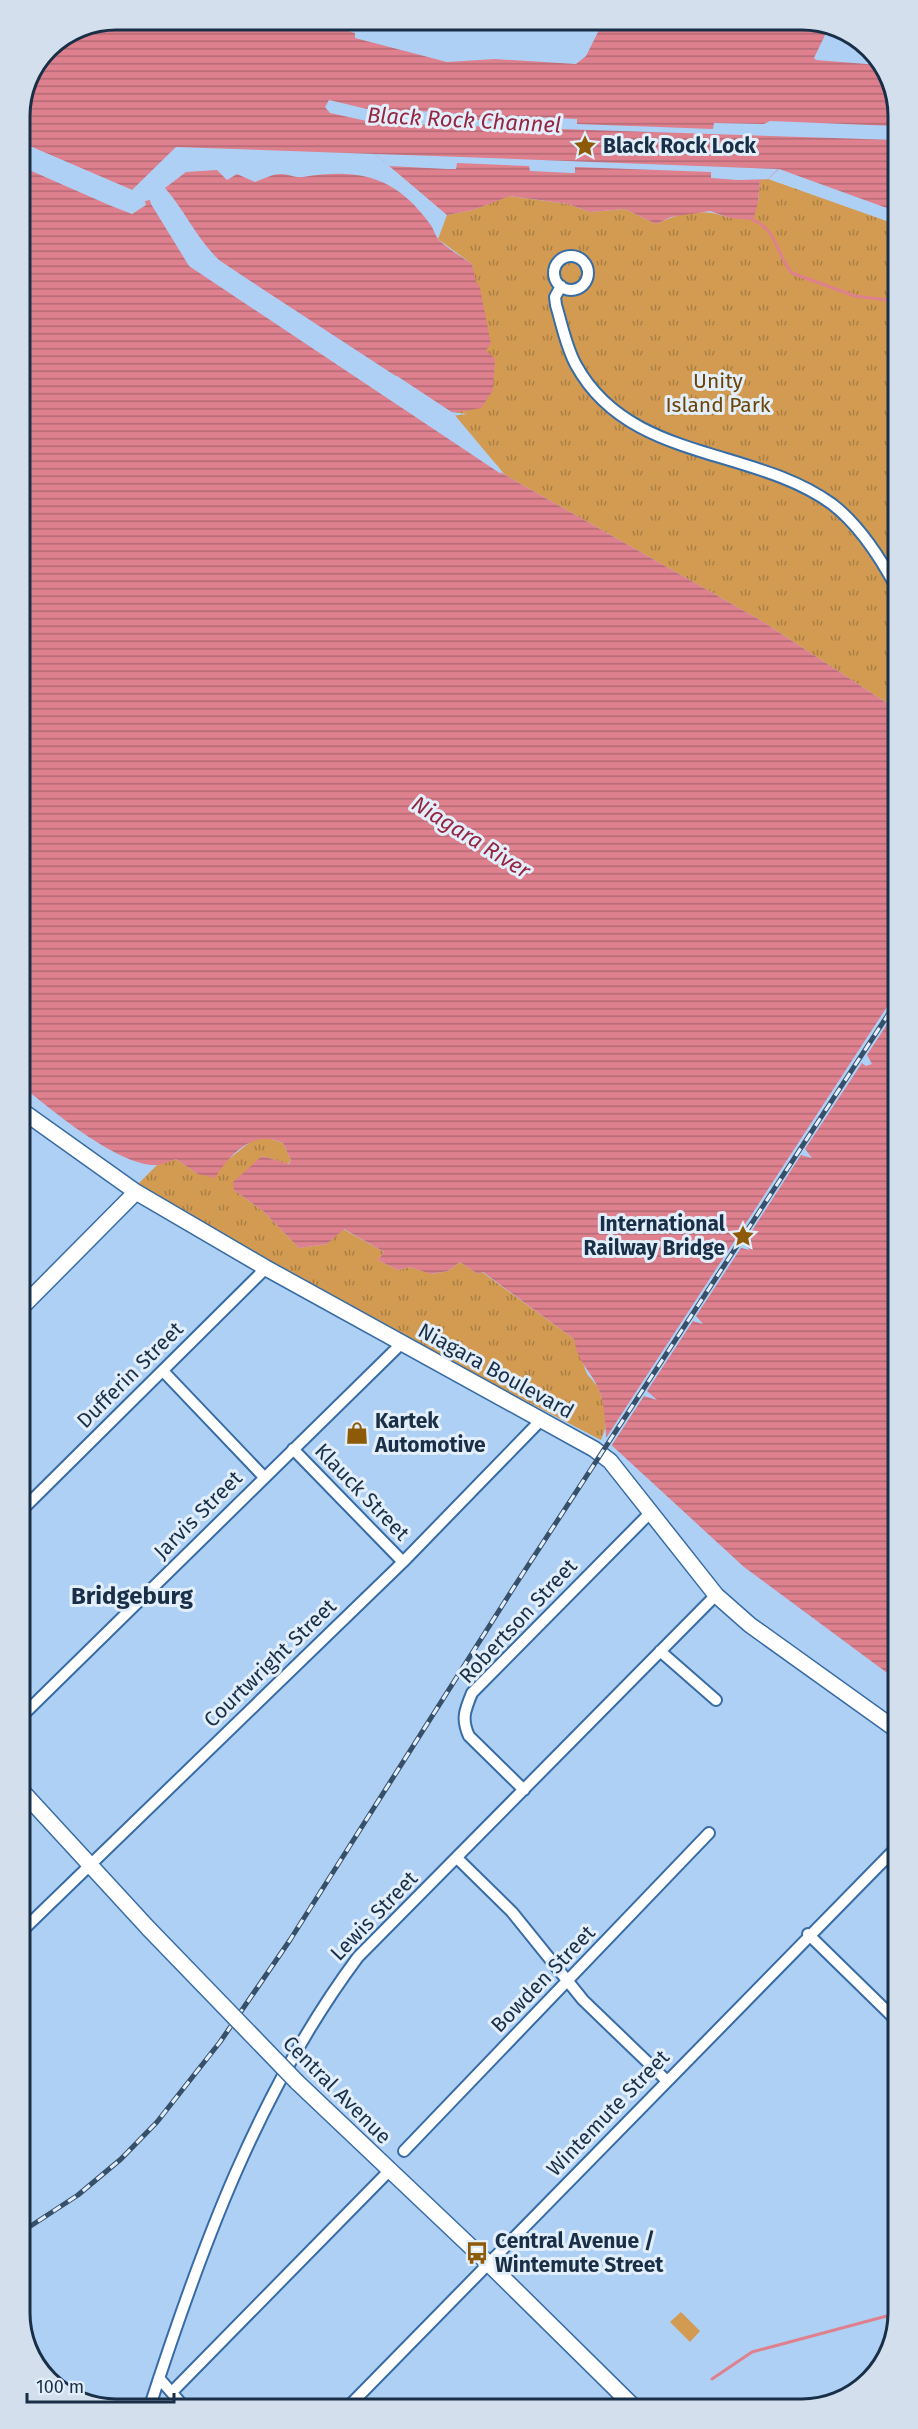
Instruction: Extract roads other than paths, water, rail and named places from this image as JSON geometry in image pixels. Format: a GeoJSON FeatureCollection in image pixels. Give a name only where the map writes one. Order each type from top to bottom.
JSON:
{"type":"FeatureCollection","features":[{"type":"Feature","properties":{"kind":"main road","name":"Niagara Boulevard"},"geometry":{"type":"LineString","coordinates":[[30,1116],[136,1192],[266,1268],[594,1449],[610,1461],[716,1595],[750,1625],[888,1724]]}},
{"type":"Feature","properties":{"kind":"main road"},"geometry":{"type":"LineString","coordinates":[[30,1299],[136,1192]]}},
{"type":"Feature","properties":{"kind":"main road","name":"Central Avenue"},"geometry":{"type":"LineString","coordinates":[[30,1800],[149,1929],[297,2082],[489,2264],[626,2399]]}},
{"type":"Feature","properties":{"kind":"street"},"geometry":{"type":"LineString","coordinates":[[561,286],[555,297],[556,305],[573,358],[588,383],[619,413],[633,424],[660,438],[781,477],[819,496],[845,516],[857,529],[888,575]]}},
{"type":"Feature","properties":{"kind":"street","name":"Dufferin Street"},"geometry":{"type":"LineString","coordinates":[[30,1502],[266,1268]]}},
{"type":"Feature","properties":{"kind":"street","name":"Jarvis Street"},"geometry":{"type":"LineString","coordinates":[[30,1708],[402,1343]]}},
{"type":"Feature","properties":{"kind":"street"},"geometry":{"type":"LineString","coordinates":[[163,1371],[264,1477]]}},
{"type":"Feature","properties":{"kind":"street","name":"Courtwright Street"},"geometry":{"type":"LineString","coordinates":[[30,1922],[403,1562],[542,1419]]}},
{"type":"Feature","properties":{"kind":"street","name":"Klauck Street"},"geometry":{"type":"LineString","coordinates":[[293,1449],[403,1562]]}},
{"type":"Feature","properties":{"kind":"street","name":"Robertson Street"},"geometry":{"type":"LineString","coordinates":[[524,1790],[469,1736],[464,1724],[464,1713],[472,1693],[650,1513]]}},
{"type":"Feature","properties":{"kind":"street","name":"Lewis Street"},"geometry":{"type":"LineString","coordinates":[[152,2399],[198,2264],[261,2114],[324,2002],[358,1956],[458,1858],[716,1595]]}},
{"type":"Feature","properties":{"kind":"street"},"geometry":{"type":"LineString","coordinates":[[660,1651],[716,1700]]}},
{"type":"Feature","properties":{"kind":"street","name":"Bowden Street"},"geometry":{"type":"LineString","coordinates":[[404,2151],[568,1983],[708,1833]]}},
{"type":"Feature","properties":{"kind":"street","name":"Wintemute Street"},"geometry":{"type":"LineString","coordinates":[[356,2399],[888,1856]]}},
{"type":"Feature","properties":{"kind":"street"},"geometry":{"type":"LineString","coordinates":[[458,1858],[524,1926],[568,1983],[666,2080]]}},
{"type":"Feature","properties":{"kind":"street"},"geometry":{"type":"LineString","coordinates":[[808,1935],[888,2012]]}},
{"type":"Feature","properties":{"kind":"street"},"geometry":{"type":"LineString","coordinates":[[172,2392],[389,2170]]}},
{"type":"Feature","properties":{"kind":"street"},"geometry":{"type":"LineString","coordinates":[[159,2378],[178,2399]]}},
{"type":"Feature","properties":{"kind":"water","name":"Black Rock Channel"},"geometry":{"type":"Polygon","coordinates":[[[116,30],[344,30],[355,33],[355,38],[447,62],[495,59],[576,64],[586,56],[599,30],[808,30],[826,34],[814,58],[816,60],[871,64],[881,83],[887,105],[888,208],[779,169],[768,179],[760,180],[758,203],[753,220],[730,218],[710,211],[671,217],[656,224],[625,209],[590,212],[568,204],[510,196],[473,210],[447,215],[375,154],[176,147],[132,190],[30,146],[30,110],[33,94],[44,68],[68,44],[99,32],[116,30]]]}},
{"type":"Feature","properties":{"kind":"water","name":"Niagara River"},"geometry":{"type":"Polygon","coordinates":[[[30,160],[132,204],[154,199],[195,267],[505,475],[760,620],[888,704],[888,1674],[744,1567],[607,1441],[601,1396],[596,1383],[578,1355],[574,1339],[483,1272],[478,1274],[460,1262],[448,1271],[431,1274],[410,1267],[398,1270],[378,1260],[384,1252],[344,1229],[327,1244],[299,1248],[263,1211],[234,1190],[233,1182],[262,1156],[289,1164],[291,1160],[283,1143],[272,1139],[252,1141],[227,1161],[215,1178],[198,1174],[176,1159],[158,1165],[124,1157],[86,1135],[30,1092],[30,160]]]}},
{"type":"Feature","properties":{"kind":"water"},"geometry":{"type":"Polygon","coordinates":[[[217,170],[227,180],[237,174],[255,182],[281,174],[300,177],[323,174],[359,175],[375,179],[403,195],[430,224],[439,240],[472,264],[480,288],[491,344],[486,350],[495,359],[493,390],[481,408],[453,413],[397,376],[388,375],[219,260],[204,243],[165,188],[186,172],[217,170]]]}},
{"type":"Feature","properties":{"kind":"waterway"},"geometry":{"type":"LineString","coordinates":[[753,220],[761,224],[772,236],[792,273],[855,296],[888,300]]}},
{"type":"Feature","properties":{"kind":"waterway"},"geometry":{"type":"LineString","coordinates":[[712,2379],[752,2352],[888,2316]]}},
{"type":"Feature","properties":{"kind":"railway"},"geometry":{"type":"LineString","coordinates":[[30,2226],[78,2195],[121,2159],[157,2122],[220,2042],[290,1940],[514,1587],[888,1015]]}},
{"type":"Feature","properties":{"kind":"place","name":"Black Rock Lock"},"geometry":{"type":"Point","coordinates":[585,146]}},
{"type":"Feature","properties":{"kind":"place","name":"International Railway Bridge"},"geometry":{"type":"Point","coordinates":[743,1236]}},
{"type":"Feature","properties":{"kind":"place","name":"Kartek Automotive"},"geometry":{"type":"Point","coordinates":[357,1433]}},
{"type":"Feature","properties":{"kind":"place","name":"Central Avenue / Wintemute Street"},"geometry":{"type":"Point","coordinates":[477,2253]}},
{"type":"Feature","properties":{"kind":"district","name":"Bridgeburg"},"geometry":{"type":"Point","coordinates":[132,1596]}},
{"type":"Feature","properties":{"kind":"park label","name":"Unity Island Park"},"geometry":{"type":"Point","coordinates":[718,393]}}]}
